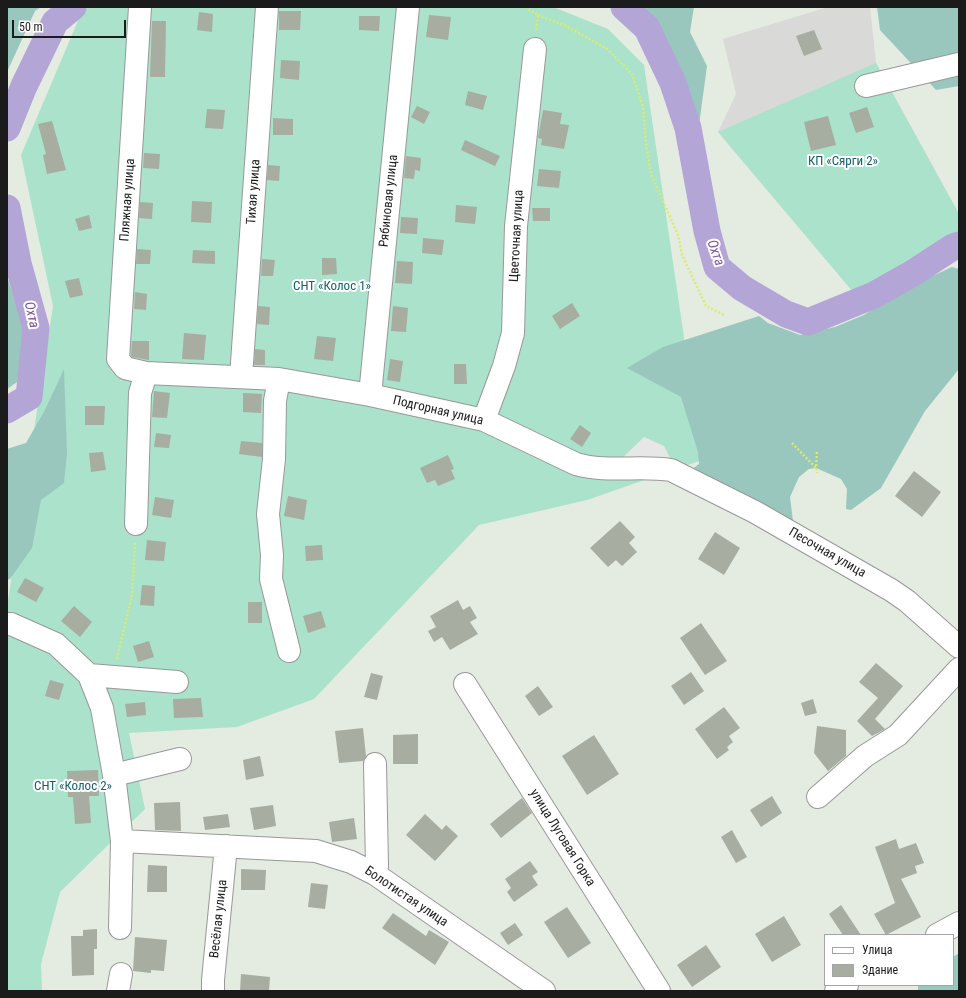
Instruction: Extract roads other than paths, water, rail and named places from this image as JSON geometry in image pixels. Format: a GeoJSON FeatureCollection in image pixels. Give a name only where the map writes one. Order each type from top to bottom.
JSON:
{"type":"FeatureCollection","features":[{"type":"Feature","properties":{"kind":"street","name":"Пляжная улица"},"geometry":{"type":"LineString","coordinates":[[140,7],[118,359],[125,368],[146,373]]}},
{"type":"Feature","properties":{"kind":"street","name":"Тихая улица"},"geometry":{"type":"LineString","coordinates":[[241,377],[267,7]]}},
{"type":"Feature","properties":{"kind":"street","name":"Рябиновая улица"},"geometry":{"type":"LineString","coordinates":[[370,395],[408,7]]}},
{"type":"Feature","properties":{"kind":"street","name":"Цветочная улица"},"geometry":{"type":"LineString","coordinates":[[484,420],[504,366],[513,333],[516,226],[535,49]]}},
{"type":"Feature","properties":{"kind":"street"},"geometry":{"type":"LineString","coordinates":[[866,86],[959,64]]}},
{"type":"Feature","properties":{"kind":"street","name":"Подгорная улица"},"geometry":{"type":"LineString","coordinates":[[146,373],[279,379],[370,395],[484,420],[576,464],[586,467],[622,469],[659,468],[671,470],[683,475]]}},
{"type":"Feature","properties":{"kind":"street"},"geometry":{"type":"LineString","coordinates":[[136,524],[140,393],[146,373]]}},
{"type":"Feature","properties":{"kind":"street"},"geometry":{"type":"LineString","coordinates":[[279,379],[275,401],[274,458],[268,514],[272,555],[271,579],[289,651]]}},
{"type":"Feature","properties":{"kind":"street","name":"Песочная улица"},"geometry":{"type":"LineString","coordinates":[[683,475],[755,512],[891,590],[906,601],[959,648]]}},
{"type":"Feature","properties":{"kind":"street"},"geometry":{"type":"LineString","coordinates":[[7,624],[11,624],[56,644],[89,675],[102,708],[114,775],[122,842],[120,928]]}},
{"type":"Feature","properties":{"kind":"street"},"geometry":{"type":"LineString","coordinates":[[818,797],[866,756],[898,735],[959,669]]}},
{"type":"Feature","properties":{"kind":"street"},"geometry":{"type":"LineString","coordinates":[[89,675],[177,682]]}},
{"type":"Feature","properties":{"kind":"street","name":"улица Луговая Горка"},"geometry":{"type":"LineString","coordinates":[[465,684],[659,991]]}},
{"type":"Feature","properties":{"kind":"street"},"geometry":{"type":"LineString","coordinates":[[114,775],[180,759]]}},
{"type":"Feature","properties":{"kind":"street"},"geometry":{"type":"LineString","coordinates":[[375,764],[377,866],[375,874]]}},
{"type":"Feature","properties":{"kind":"street","name":"Болотистая улица"},"geometry":{"type":"LineString","coordinates":[[122,842],[316,851],[351,862],[375,874],[544,991]]}},
{"type":"Feature","properties":{"kind":"street","name":"Весёлая улица"},"geometry":{"type":"LineString","coordinates":[[213,991],[226,846]]}},
{"type":"Feature","properties":{"kind":"street"},"geometry":{"type":"LineString","coordinates":[[940,934],[959,923]]}},
{"type":"Feature","properties":{"kind":"street"},"geometry":{"type":"LineString","coordinates":[[836,991],[845,986]]}},
{"type":"Feature","properties":{"kind":"waterway","name":"Охта"},"geometry":{"type":"LineString","coordinates":[[7,128],[24,86],[55,22],[73,7]]}},
{"type":"Feature","properties":{"kind":"waterway","name":"Охта"},"geometry":{"type":"LineString","coordinates":[[624,7],[647,28],[673,83],[688,128],[707,231],[717,267],[742,288],[786,314],[808,322],[874,295],[913,273],[953,247],[959,245]]}},
{"type":"Feature","properties":{"kind":"waterway","name":"Охта"},"geometry":{"type":"LineString","coordinates":[[7,208],[18,263],[36,328],[29,397],[7,410]]}},
{"type":"Feature","properties":{"kind":"park label","name":"КП «Сярги 2»"},"geometry":{"type":"Point","coordinates":[843,162]}},
{"type":"Feature","properties":{"kind":"park label","name":"СНТ «Колос 1»"},"geometry":{"type":"Point","coordinates":[332,287]}},
{"type":"Feature","properties":{"kind":"park label","name":"СНТ «Колос 2»"},"geometry":{"type":"Point","coordinates":[73,787]}}]}
